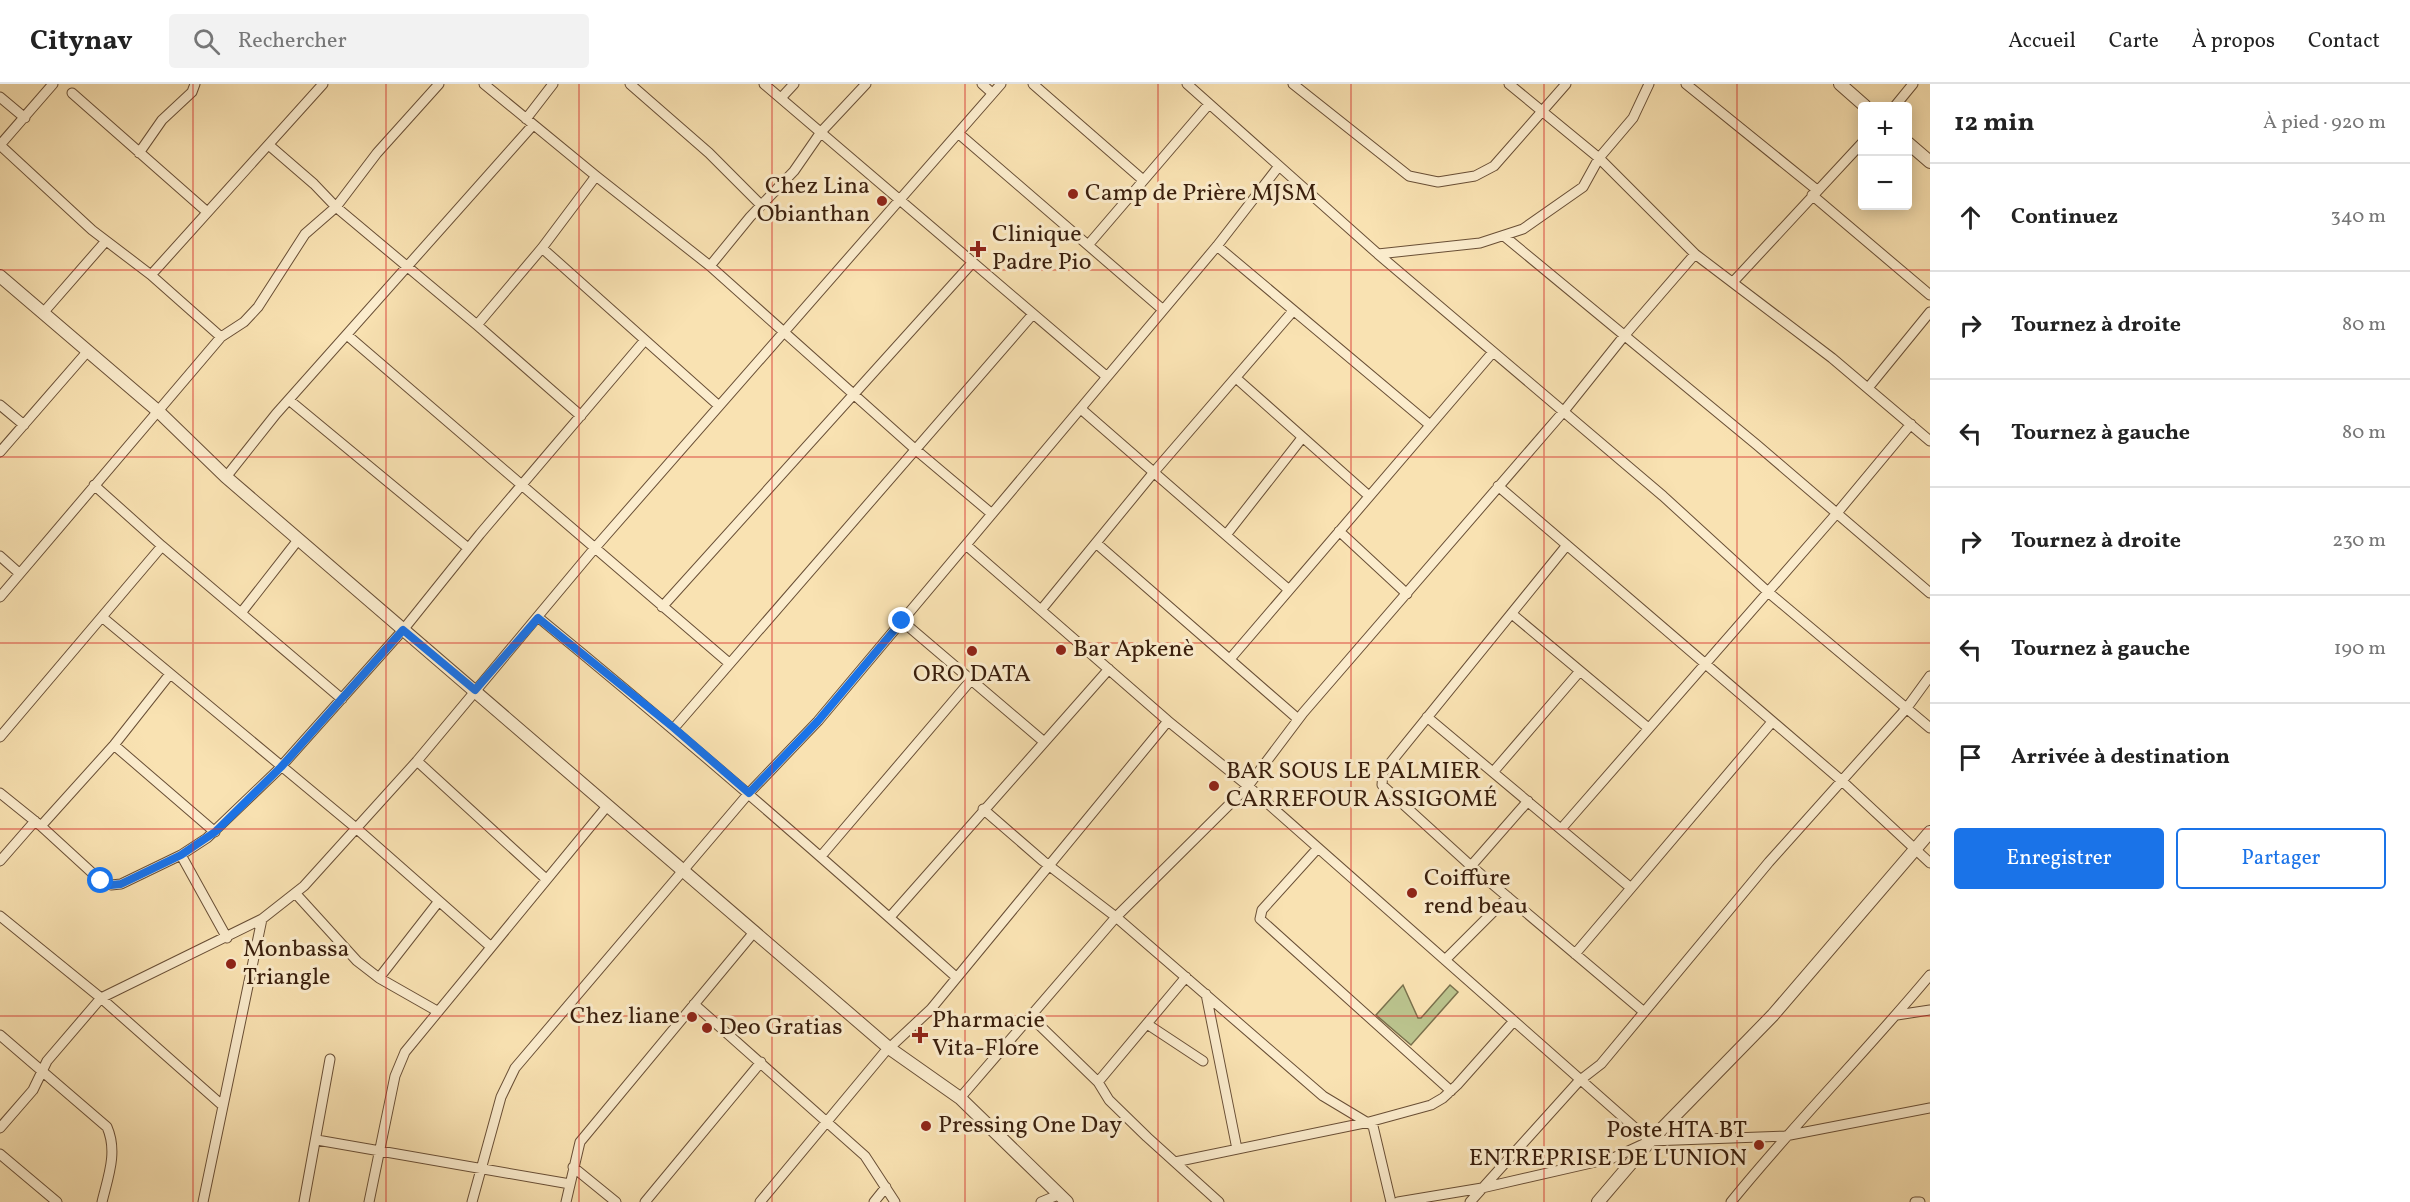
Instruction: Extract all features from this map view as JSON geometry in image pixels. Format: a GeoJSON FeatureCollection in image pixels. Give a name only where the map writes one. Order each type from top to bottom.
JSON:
{"type":"FeatureCollection","features":[{"type":"Feature","properties":{"kind":"street"},"geometry":{"type":"LineString","coordinates":[[53,84],[0,145],[105,242],[151,275],[221,337]]}},
{"type":"Feature","properties":{"kind":"street"},"geometry":{"type":"LineString","coordinates":[[139,153],[162,120],[192,92],[195,84]]}},
{"type":"Feature","properties":{"kind":"street"},"geometry":{"type":"LineString","coordinates":[[151,275],[206,211],[270,146],[323,84]]}},
{"type":"Feature","properties":{"kind":"street"},"geometry":{"type":"LineString","coordinates":[[0,597],[221,337],[244,322],[258,307],[305,234],[336,207],[377,153],[439,84]]}},
{"type":"Feature","properties":{"kind":"street"},"geometry":{"type":"LineString","coordinates":[[484,84],[710,266],[916,450],[992,514]]}},
{"type":"Feature","properties":{"kind":"street"},"geometry":{"type":"LineString","coordinates":[[226,477],[289,400],[408,267],[530,122],[553,84]]}},
{"type":"Feature","properties":{"kind":"street"},"geometry":{"type":"LineString","coordinates":[[630,84],[709,153],[761,205]]}},
{"type":"Feature","properties":{"kind":"street"},"geometry":{"type":"LineString","coordinates":[[764,84],[1106,376]]}},
{"type":"Feature","properties":{"kind":"street"},"geometry":{"type":"LineString","coordinates":[[781,98],[794,84]]}},
{"type":"Feature","properties":{"kind":"street"},"geometry":{"type":"LineString","coordinates":[[710,266],[761,205],[794,171],[821,132],[866,84]]}},
{"type":"Feature","properties":{"kind":"street"},"geometry":{"type":"LineString","coordinates":[[982,84],[992,93]]}},
{"type":"Feature","properties":{"kind":"street"},"geometry":{"type":"LineString","coordinates":[[0,1128],[28,1096],[40,1072],[101,998],[227,938],[262,919],[296,894],[417,761],[594,549],[1001,84]]}},
{"type":"Feature","properties":{"kind":"street"},"geometry":{"type":"LineString","coordinates":[[1033,84],[1143,180]]}},
{"type":"Feature","properties":{"kind":"street"},"geometry":{"type":"LineString","coordinates":[[1187,84],[1378,254],[1564,411],[1768,592],[1930,728]]}},
{"type":"Feature","properties":{"kind":"street"},"geometry":{"type":"LineString","coordinates":[[1293,84],[1409,176],[1438,182],[1475,176],[1494,166],[1518,142],[1541,111],[1566,84]]}},
{"type":"Feature","properties":{"kind":"street"},"geometry":{"type":"LineString","coordinates":[[1509,84],[1599,158],[1695,254],[1868,388],[1930,441]]}},
{"type":"Feature","properties":{"kind":"street"},"geometry":{"type":"LineString","coordinates":[[1378,254],[1463,246],[1523,229],[1583,187],[1599,158],[1633,118],[1649,84]]}},
{"type":"Feature","properties":{"kind":"street"},"geometry":{"type":"LineString","coordinates":[[1686,84],[1930,295]]}},
{"type":"Feature","properties":{"kind":"street"},"geometry":{"type":"LineString","coordinates":[[1840,84],[1860,102]]}},
{"type":"Feature","properties":{"kind":"street"},"geometry":{"type":"LineString","coordinates":[[1898,102],[1913,84]]}},
{"type":"Feature","properties":{"kind":"street"},"geometry":{"type":"LineString","coordinates":[[72,93],[206,211]]}},
{"type":"Feature","properties":{"kind":"street"},"geometry":{"type":"LineString","coordinates":[[0,97],[25,118]]}},
{"type":"Feature","properties":{"kind":"street"},"geometry":{"type":"LineString","coordinates":[[1089,244],[1209,104]]}},
{"type":"Feature","properties":{"kind":"street"},"geometry":{"type":"LineString","coordinates":[[958,133],[1162,309]]}},
{"type":"Feature","properties":{"kind":"street"},"geometry":{"type":"LineString","coordinates":[[270,146],[314,184],[336,207],[477,324],[581,416]]}},
{"type":"Feature","properties":{"kind":"street"},"geometry":{"type":"LineString","coordinates":[[1912,146],[1930,162]]}},
{"type":"Feature","properties":{"kind":"street"},"geometry":{"type":"LineString","coordinates":[[1733,282],[1858,148]]}},
{"type":"Feature","properties":{"kind":"street"},"geometry":{"type":"LineString","coordinates":[[472,1202],[506,1084],[515,1068],[749,793],[818,721],[1217,246],[1279,166]]}},
{"type":"Feature","properties":{"kind":"street"},"geometry":{"type":"LineString","coordinates":[[477,324],[542,248],[596,176]]}},
{"type":"Feature","properties":{"kind":"street"},"geometry":{"type":"LineString","coordinates":[[1504,236],[1930,593]]}},
{"type":"Feature","properties":{"kind":"street"},"geometry":{"type":"LineString","coordinates":[[43,313],[105,242]]}},
{"type":"Feature","properties":{"kind":"street"},"geometry":{"type":"LineString","coordinates":[[1217,246],[1430,425]]}},
{"type":"Feature","properties":{"kind":"street"},"geometry":{"type":"LineString","coordinates":[[542,248],[719,406]]}},
{"type":"Feature","properties":{"kind":"street"},"geometry":{"type":"LineString","coordinates":[[960,1098],[1116,917],[1248,786],[1298,719],[1564,411],[1624,336],[1695,254]]}},
{"type":"Feature","properties":{"kind":"street"},"geometry":{"type":"LineString","coordinates":[[662,607],[973,262]]}},
{"type":"Feature","properties":{"kind":"street"},"geometry":{"type":"LineString","coordinates":[[0,276],[159,412],[226,477],[298,540],[889,1048],[960,1098],[1063,1198]]}},
{"type":"Feature","properties":{"kind":"street"},"geometry":{"type":"LineString","coordinates":[[1041,610],[1154,472],[1293,311]]}},
{"type":"Feature","properties":{"kind":"street"},"geometry":{"type":"LineString","coordinates":[[1868,388],[1930,312]]}},
{"type":"Feature","properties":{"kind":"street"},"geometry":{"type":"LineString","coordinates":[[674,728],[1033,314]]}},
{"type":"Feature","properties":{"kind":"street"},"geometry":{"type":"LineString","coordinates":[[347,335],[729,663]]}},
{"type":"Feature","properties":{"kind":"street"},"geometry":{"type":"LineString","coordinates":[[0,793],[38,823],[101,881],[111,885],[121,884],[181,855],[215,832],[281,767],[403,630],[468,549],[645,340]]}},
{"type":"Feature","properties":{"kind":"street"},"geometry":{"type":"LineString","coordinates":[[0,452],[87,351]]}},
{"type":"Feature","properties":{"kind":"street"},"geometry":{"type":"LineString","coordinates":[[1230,659],[1493,352]]}},
{"type":"Feature","properties":{"kind":"street"},"geometry":{"type":"LineString","coordinates":[[1236,378],[1369,496]]}},
{"type":"Feature","properties":{"kind":"street"},"geometry":{"type":"LineString","coordinates":[[289,400],[468,549]]}},
{"type":"Feature","properties":{"kind":"street"},"geometry":{"type":"LineString","coordinates":[[0,405],[24,424]]}},
{"type":"Feature","properties":{"kind":"street"},"geometry":{"type":"LineString","coordinates":[[1081,409],[1289,590]]}},
{"type":"Feature","properties":{"kind":"street"},"geometry":{"type":"LineString","coordinates":[[1561,829],[1647,727],[1837,513],[1911,424]]}},
{"type":"Feature","properties":{"kind":"street"},"geometry":{"type":"LineString","coordinates":[[1226,535],[1302,438]]}},
{"type":"Feature","properties":{"kind":"street"},"geometry":{"type":"LineString","coordinates":[[94,484],[162,546],[342,699]]}},
{"type":"Feature","properties":{"kind":"street"},"geometry":{"type":"LineString","coordinates":[[1498,486],[1842,781],[1930,862]]}},
{"type":"Feature","properties":{"kind":"street"},"geometry":{"type":"LineString","coordinates":[[1340,531],[1407,594]]}},
{"type":"Feature","properties":{"kind":"street"},"geometry":{"type":"LineString","coordinates":[[241,613],[298,540]]}},
{"type":"Feature","properties":{"kind":"street"},"geometry":{"type":"LineString","coordinates":[[1096,543],[1298,719]]}},
{"type":"Feature","properties":{"kind":"street"},"geometry":{"type":"LineString","coordinates":[[966,545],[1168,721],[1248,786],[1650,1142]]}},
{"type":"Feature","properties":{"kind":"street"},"geometry":{"type":"LineString","coordinates":[[1568,545],[1427,717],[1383,772],[1380,780],[1382,785],[1471,866],[1644,1012]]}},
{"type":"Feature","properties":{"kind":"street"},"geometry":{"type":"LineString","coordinates":[[0,737],[162,546]]}},
{"type":"Feature","properties":{"kind":"street"},"geometry":{"type":"LineString","coordinates":[[0,556],[19,573]]}},
{"type":"Feature","properties":{"kind":"street"},"geometry":{"type":"LineString","coordinates":[[1512,614],[1647,727]]}},
{"type":"Feature","properties":{"kind":"street"},"geometry":{"type":"LineString","coordinates":[[102,617],[356,828],[490,946]]}},
{"type":"Feature","properties":{"kind":"street"},"geometry":{"type":"LineString","coordinates":[[538,618],[674,728],[822,855],[956,976]]}},
{"type":"Feature","properties":{"kind":"street"},"geometry":{"type":"LineString","coordinates":[[902,621],[1042,741]]}},
{"type":"Feature","properties":{"kind":"street"},"geometry":{"type":"LineString","coordinates":[[890,917],[1042,741],[1108,669]]}},
{"type":"Feature","properties":{"kind":"street"},"geometry":{"type":"LineString","coordinates":[[1494,771],[1580,671]]}},
{"type":"Feature","properties":{"kind":"street"},"geometry":{"type":"LineString","coordinates":[[0,861],[114,745],[170,674]]}},
{"type":"Feature","properties":{"kind":"street"},"geometry":{"type":"LineString","coordinates":[[1470,1202],[1579,1081],[1601,1064],[1769,862],[1906,709],[1930,676]]}},
{"type":"Feature","properties":{"kind":"street"},"geometry":{"type":"LineString","coordinates":[[822,855],[972,679]]}},
{"type":"Feature","properties":{"kind":"street"},"geometry":{"type":"LineString","coordinates":[[1427,717],[1632,888]]}},
{"type":"Feature","properties":{"kind":"street"},"geometry":{"type":"LineString","coordinates":[[760,1202],[889,1048],[917,1024],[1168,721]]}},
{"type":"Feature","properties":{"kind":"street"},"geometry":{"type":"LineString","coordinates":[[1575,954],[1772,722]]}},
{"type":"Feature","properties":{"kind":"street"},"geometry":{"type":"LineString","coordinates":[[114,745],[215,832]]}},
{"type":"Feature","properties":{"kind":"street"},"geometry":{"type":"LineString","coordinates":[[417,761],[546,879]]}},
{"type":"Feature","properties":{"kind":"street"},"geometry":{"type":"LineString","coordinates":[[1471,866],[1528,801]]}},
{"type":"Feature","properties":{"kind":"street"},"geometry":{"type":"LineString","coordinates":[[369,1202],[399,1065],[405,1052],[490,946],[608,806]]}},
{"type":"Feature","properties":{"kind":"street"},"geometry":{"type":"LineString","coordinates":[[983,809],[1050,866],[1116,917],[1323,1096],[1369,1122],[1375,1129],[1391,1202]]}},
{"type":"Feature","properties":{"kind":"street"},"geometry":{"type":"LineString","coordinates":[[1598,1202],[1650,1142],[1773,1015],[1930,832]]}},
{"type":"Feature","properties":{"kind":"street"},"geometry":{"type":"LineString","coordinates":[[1317,849],[1262,910],[1260,919],[1451,1091]]}},
{"type":"Feature","properties":{"kind":"street"},"geometry":{"type":"LineString","coordinates":[[181,855],[227,938]]}},
{"type":"Feature","properties":{"kind":"street"},"geometry":{"type":"LineString","coordinates":[[296,894],[357,961],[379,978],[437,1011]]}},
{"type":"Feature","properties":{"kind":"street"},"geometry":{"type":"LineString","coordinates":[[1445,960],[1508,897]]}},
{"type":"Feature","properties":{"kind":"street"},"geometry":{"type":"LineString","coordinates":[[379,978],[439,901]]}},
{"type":"Feature","properties":{"kind":"street"},"geometry":{"type":"LineString","coordinates":[[0,916],[101,998],[223,1106]]}},
{"type":"Feature","properties":{"kind":"street"},"geometry":{"type":"LineString","coordinates":[[203,1202],[262,919]]}},
{"type":"Feature","properties":{"kind":"street"},"geometry":{"type":"LineString","coordinates":[[566,1202],[580,1142],[755,932]]}},
{"type":"Feature","properties":{"kind":"street"},"geometry":{"type":"LineString","coordinates":[[1731,1202],[1785,1136],[1897,1015],[1930,975]]}},
{"type":"Feature","properties":{"kind":"street"},"geometry":{"type":"LineString","coordinates":[[1098,1082],[1186,977]]}},
{"type":"Feature","properties":{"kind":"street"},"geometry":{"type":"LineString","coordinates":[[1206,994],[1237,1149]]}},
{"type":"Feature","properties":{"kind":"street"},"geometry":{"type":"LineString","coordinates":[[694,1004],[872,1163],[895,1202]]}},
{"type":"Feature","properties":{"kind":"street"},"geometry":{"type":"LineString","coordinates":[[1897,1015],[1930,1010]]}},
{"type":"Feature","properties":{"kind":"street"},"geometry":{"type":"LineString","coordinates":[[1031,1017],[1098,1082],[1109,1100],[1219,1202]]}},
{"type":"Feature","properties":{"kind":"street"},"geometry":{"type":"LineString","coordinates":[[1175,1162],[1369,1122],[1431,1105],[1451,1091],[1513,1022]]}},
{"type":"Feature","properties":{"kind":"street"},"geometry":{"type":"LineString","coordinates":[[1147,1024],[1203,1061]]}},
{"type":"Feature","properties":{"kind":"street"},"geometry":{"type":"LineString","coordinates":[[0,1035],[40,1072],[107,1127],[111,1137],[112,1160],[102,1202]]}},
{"type":"Feature","properties":{"kind":"street"},"geometry":{"type":"LineString","coordinates":[[304,1202],[318,1140],[330,1059]]}},
{"type":"Feature","properties":{"kind":"street"},"geometry":{"type":"LineString","coordinates":[[645,1202],[761,1062]]}},
{"type":"Feature","properties":{"kind":"street"},"geometry":{"type":"LineString","coordinates":[[1398,1202],[1482,1188],[1613,1158],[1650,1142],[1785,1136],[1930,1108]]}},
{"type":"Feature","properties":{"kind":"street"},"geometry":{"type":"LineString","coordinates":[[318,1140],[570,1184]]}},
{"type":"Feature","properties":{"kind":"street"},"geometry":{"type":"LineString","coordinates":[[0,1154],[57,1202]]}},
{"type":"Feature","properties":{"kind":"street"},"geometry":{"type":"LineString","coordinates":[[573,1167],[616,1202]]}},
{"type":"Feature","properties":{"kind":"street"},"geometry":{"type":"LineString","coordinates":[[874,1202],[886,1187]]}},
{"type":"Feature","properties":{"kind":"street"},"geometry":{"type":"LineString","coordinates":[[1041,1202],[1063,1198]]}},
{"type":"Feature","properties":{"kind":"street"},"geometry":{"type":"LineString","coordinates":[[1915,1202],[1920,1202]]}},
{"type":"Feature","properties":{"kind":"green space"},"geometry":{"type":"Polygon","coordinates":[[[1403,985],[1418,1018],[1421,1018],[1450,985],[1458,992],[1411,1045],[1376,1015],[1403,985]]]}},
{"type":"Feature","properties":{"kind":"place","name":"Camp de Prière MJSM"},"geometry":{"type":"Point","coordinates":[1073,194]}},
{"type":"Feature","properties":{"kind":"place","name":"Chez Lina Obianthan"},"geometry":{"type":"Point","coordinates":[882,201]}},
{"type":"Feature","properties":{"kind":"place","name":"Clinique Padre Pio"},"geometry":{"type":"Point","coordinates":[978,249]}},
{"type":"Feature","properties":{"kind":"place","name":"Bar Apkenè"},"geometry":{"type":"Point","coordinates":[1061,650]}},
{"type":"Feature","properties":{"kind":"place","name":"ORO DATA"},"geometry":{"type":"Point","coordinates":[972,651]}},
{"type":"Feature","properties":{"kind":"place","name":"BAR SOUS LE PALMIER CARREFOUR ASSIGOMÉ"},"geometry":{"type":"Point","coordinates":[1214,786]}},
{"type":"Feature","properties":{"kind":"place","name":"Coiffure rend beau"},"geometry":{"type":"Point","coordinates":[1412,893]}},
{"type":"Feature","properties":{"kind":"place","name":"Monbassa Triangle"},"geometry":{"type":"Point","coordinates":[231,964]}},
{"type":"Feature","properties":{"kind":"place","name":"Chez liane"},"geometry":{"type":"Point","coordinates":[692,1017]}},
{"type":"Feature","properties":{"kind":"place","name":"Deo Gratias"},"geometry":{"type":"Point","coordinates":[707,1028]}},
{"type":"Feature","properties":{"kind":"place","name":"Pharmacie Vita-Flore"},"geometry":{"type":"Point","coordinates":[920,1035]}},
{"type":"Feature","properties":{"kind":"place","name":"Pressing One Day"},"geometry":{"type":"Point","coordinates":[926,1126]}},
{"type":"Feature","properties":{"kind":"place","name":"Poste HTA BT ENTREPRISE DE L'UNION"},"geometry":{"type":"Point","coordinates":[1759,1145]}},
{"type":"Feature","properties":{"kind":"route"},"geometry":{"type":"LineString","coordinates":[[101,881],[111,885],[121,884],[181,855],[215,832],[281,767],[403,630],[475,690],[538,618],[674,728],[749,793],[818,721],[902,621]]}}]}
